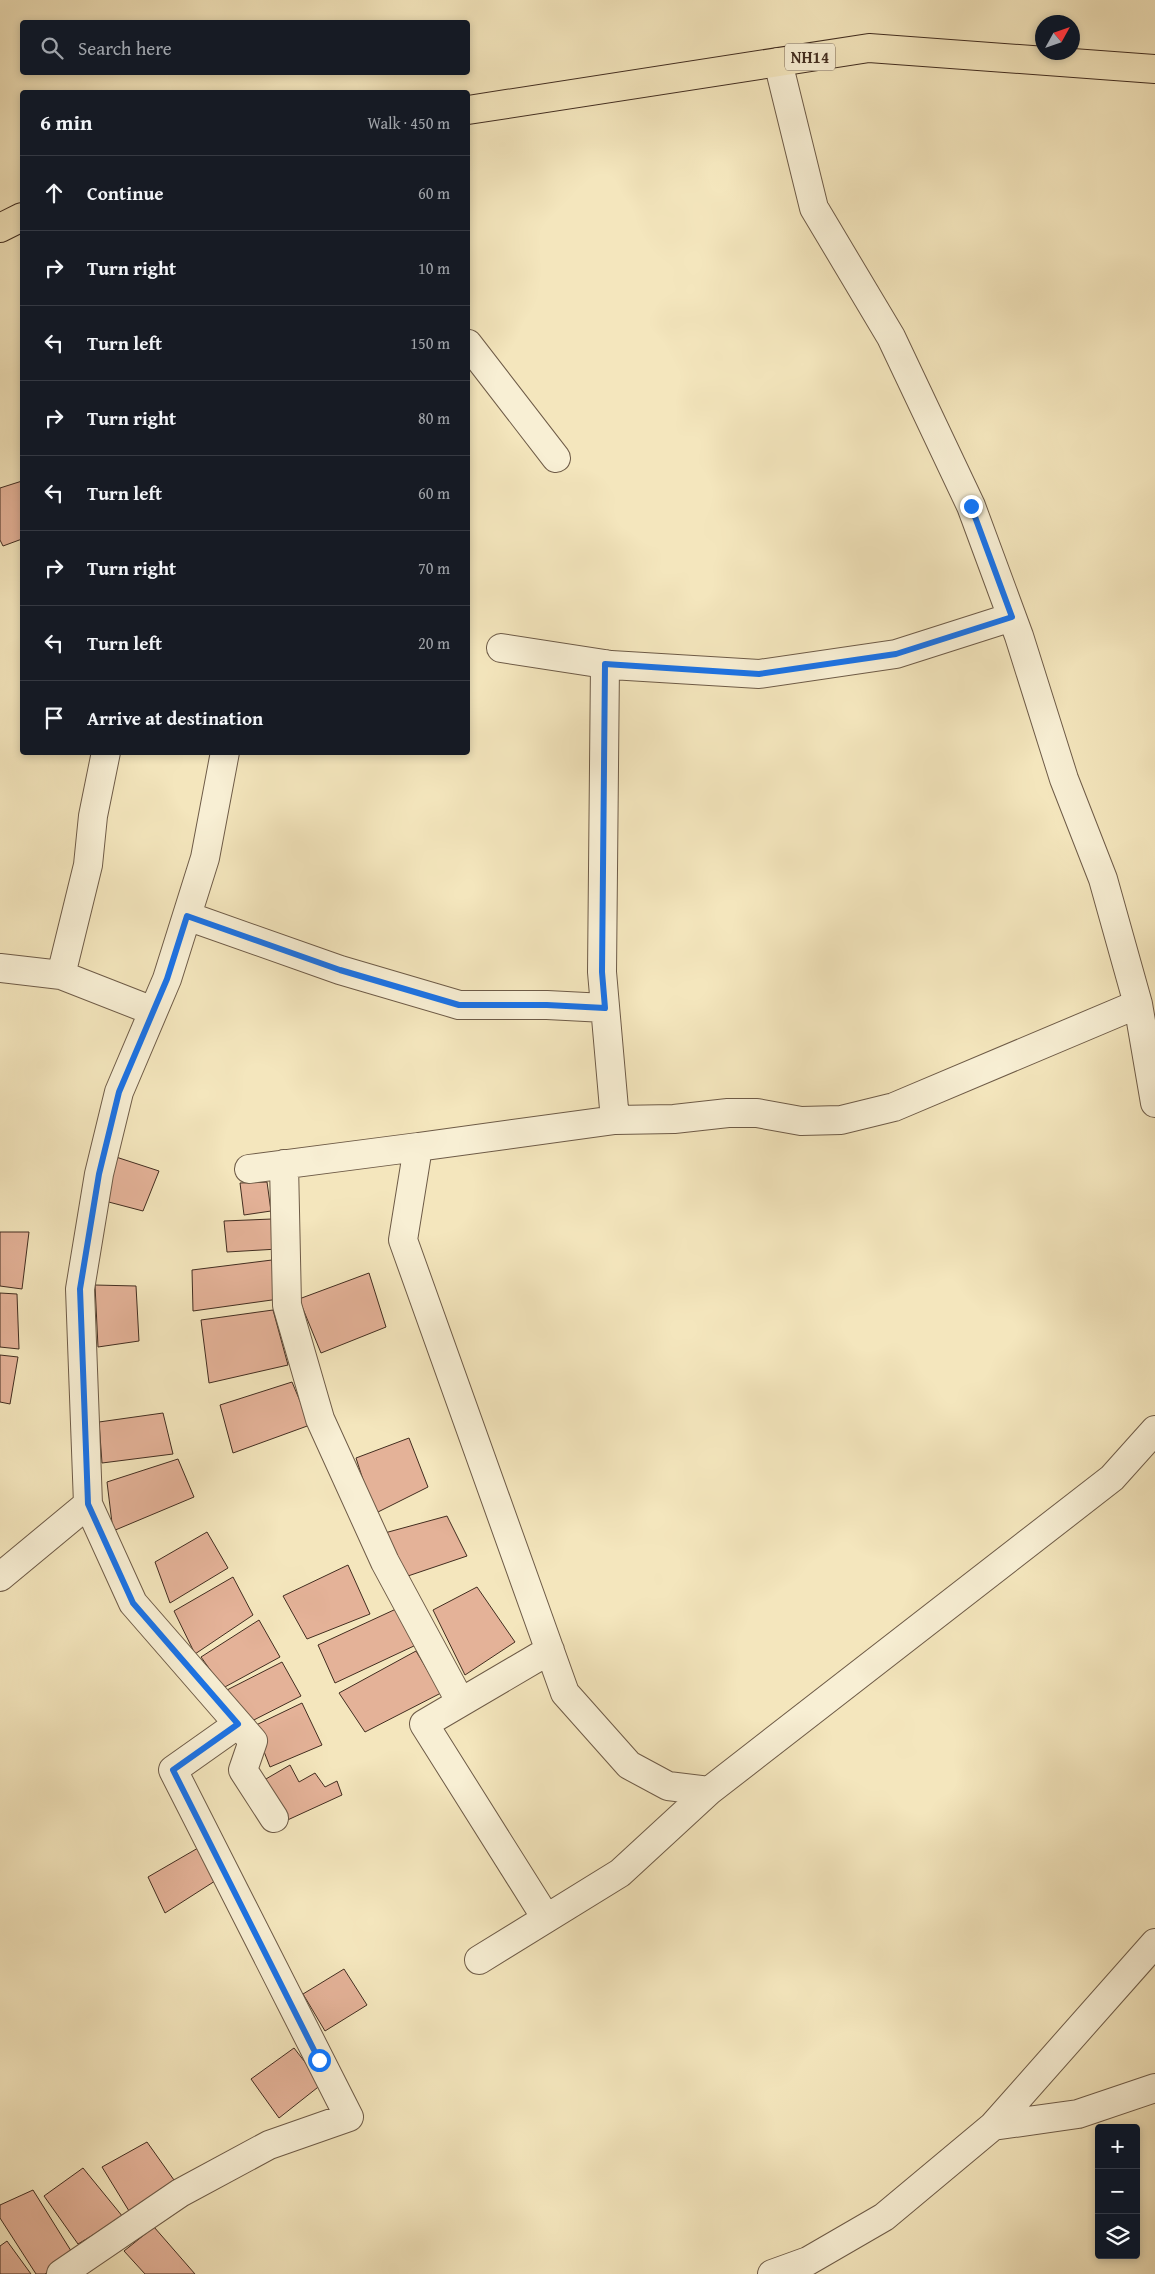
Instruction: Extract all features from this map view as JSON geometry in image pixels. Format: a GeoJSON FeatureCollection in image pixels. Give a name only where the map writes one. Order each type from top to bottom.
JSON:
{"type":"FeatureCollection","features":[{"type":"Feature","properties":{"kind":"highway","name":"NH14"},"geometry":{"type":"LineString","coordinates":[[470,110],[869,48],[1155,69]]}},
{"type":"Feature","properties":{"kind":"highway"},"geometry":{"type":"LineString","coordinates":[[0,228],[20,218]]}},
{"type":"Feature","properties":{"kind":"street"},"geometry":{"type":"LineString","coordinates":[[778,62],[814,208],[891,337],[971,506],[1012,617],[1064,779],[1104,879],[1138,1004],[1155,1103]]}},
{"type":"Feature","properties":{"kind":"street"},"geometry":{"type":"LineString","coordinates":[[470,347],[556,458]]}},
{"type":"Feature","properties":{"kind":"street"},"geometry":{"type":"LineString","coordinates":[[501,648],[605,664],[759,674],[896,654],[1012,617]]}},
{"type":"Feature","properties":{"kind":"street"},"geometry":{"type":"LineString","coordinates":[[605,664],[602,972],[615,1120]]}},
{"type":"Feature","properties":{"kind":"street"},"geometry":{"type":"LineString","coordinates":[[61,975],[88,865],[93,816],[105,755]]}},
{"type":"Feature","properties":{"kind":"street"},"geometry":{"type":"LineString","coordinates":[[223,755],[205,858],[167,979],[119,1092],[99,1174],[80,1289],[88,1504],[133,1603],[253,1741],[243,1770],[274,1818]]}},
{"type":"Feature","properties":{"kind":"street"},"geometry":{"type":"LineString","coordinates":[[187,916],[340,970],[459,1005],[547,1005],[605,1008]]}},
{"type":"Feature","properties":{"kind":"street"},"geometry":{"type":"LineString","coordinates":[[0,968],[61,975],[153,1011]]}},
{"type":"Feature","properties":{"kind":"street"},"geometry":{"type":"LineString","coordinates":[[249,1169],[615,1120],[674,1119],[728,1113],[757,1113],[801,1121],[841,1120],[894,1108],[912,1101],[1138,1004]]}},
{"type":"Feature","properties":{"kind":"street"},"geometry":{"type":"LineString","coordinates":[[418,1147],[403,1240],[565,1693],[629,1765],[668,1786],[708,1792]]}},
{"type":"Feature","properties":{"kind":"street"},"geometry":{"type":"LineString","coordinates":[[284,1164],[287,1305],[320,1418],[385,1562],[460,1701]]}},
{"type":"Feature","properties":{"kind":"street"},"geometry":{"type":"LineString","coordinates":[[479,1960],[620,1873],[708,1792],[1112,1478],[1155,1430]]}},
{"type":"Feature","properties":{"kind":"street"},"geometry":{"type":"LineString","coordinates":[[0,1577],[88,1504]]}},
{"type":"Feature","properties":{"kind":"street"},"geometry":{"type":"LineString","coordinates":[[546,1918],[424,1724],[460,1701],[550,1650]]}},
{"type":"Feature","properties":{"kind":"street"},"geometry":{"type":"LineString","coordinates":[[61,2274],[180,2193],[269,2145],[349,2117],[173,1770],[238,1724]]}},
{"type":"Feature","properties":{"kind":"street"},"geometry":{"type":"LineString","coordinates":[[772,2274],[808,2261],[884,2217],[993,2126],[1155,1943]]}},
{"type":"Feature","properties":{"kind":"street"},"geometry":{"type":"LineString","coordinates":[[993,2126],[1078,2114],[1153,2092]]}},
{"type":"Feature","properties":{"kind":"building"},"geometry":{"type":"Polygon","coordinates":[[[20,482],[20,540],[3,546],[0,540],[0,488],[20,482]]]}},
{"type":"Feature","properties":{"kind":"building"},"geometry":{"type":"Polygon","coordinates":[[[116,1157],[159,1171],[143,1211],[101,1200],[116,1157]]]}},
{"type":"Feature","properties":{"kind":"building"},"geometry":{"type":"Polygon","coordinates":[[[267,1182],[271,1211],[244,1215],[240,1183],[267,1182]]]}},
{"type":"Feature","properties":{"kind":"building"},"geometry":{"type":"Polygon","coordinates":[[[272,1219],[278,1249],[227,1252],[224,1221],[272,1219]]]}},
{"type":"Feature","properties":{"kind":"building"},"geometry":{"type":"Polygon","coordinates":[[[0,1232],[29,1232],[22,1289],[0,1286],[0,1232]]]}},
{"type":"Feature","properties":{"kind":"building"},"geometry":{"type":"Polygon","coordinates":[[[272,1260],[279,1299],[193,1311],[192,1270],[272,1260]]]}},
{"type":"Feature","properties":{"kind":"building"},"geometry":{"type":"Polygon","coordinates":[[[369,1273],[386,1327],[321,1353],[299,1299],[369,1273]]]}},
{"type":"Feature","properties":{"kind":"building"},"geometry":{"type":"Polygon","coordinates":[[[95,1285],[136,1286],[139,1341],[98,1347],[95,1285]]]}},
{"type":"Feature","properties":{"kind":"building"},"geometry":{"type":"Polygon","coordinates":[[[0,1293],[17,1294],[19,1349],[0,1347],[0,1293]]]}},
{"type":"Feature","properties":{"kind":"building"},"geometry":{"type":"Polygon","coordinates":[[[273,1310],[288,1365],[209,1383],[201,1320],[273,1310]]]}},
{"type":"Feature","properties":{"kind":"building"},"geometry":{"type":"Polygon","coordinates":[[[0,1355],[18,1357],[10,1404],[0,1402],[0,1355]]]}},
{"type":"Feature","properties":{"kind":"building"},"geometry":{"type":"Polygon","coordinates":[[[292,1382],[310,1425],[233,1453],[220,1405],[292,1382]]]}},
{"type":"Feature","properties":{"kind":"building"},"geometry":{"type":"Polygon","coordinates":[[[163,1413],[173,1454],[102,1463],[99,1422],[163,1413]]]}},
{"type":"Feature","properties":{"kind":"building"},"geometry":{"type":"Polygon","coordinates":[[[409,1438],[428,1487],[374,1514],[356,1458],[409,1438]]]}},
{"type":"Feature","properties":{"kind":"building"},"geometry":{"type":"Polygon","coordinates":[[[178,1459],[194,1497],[113,1531],[107,1482],[178,1459]]]}},
{"type":"Feature","properties":{"kind":"building"},"geometry":{"type":"Polygon","coordinates":[[[447,1516],[467,1556],[402,1578],[381,1534],[447,1516]]]}},
{"type":"Feature","properties":{"kind":"building"},"geometry":{"type":"Polygon","coordinates":[[[207,1532],[228,1568],[170,1603],[155,1562],[207,1532]]]}},
{"type":"Feature","properties":{"kind":"building"},"geometry":{"type":"Polygon","coordinates":[[[348,1565],[370,1614],[307,1639],[283,1596],[348,1565]]]}},
{"type":"Feature","properties":{"kind":"building"},"geometry":{"type":"Polygon","coordinates":[[[233,1577],[253,1615],[195,1654],[174,1611],[233,1577]]]}},
{"type":"Feature","properties":{"kind":"building"},"geometry":{"type":"Polygon","coordinates":[[[477,1587],[515,1642],[465,1675],[433,1610],[477,1587]]]}},
{"type":"Feature","properties":{"kind":"building"},"geometry":{"type":"Polygon","coordinates":[[[396,1609],[416,1645],[335,1683],[318,1645],[396,1609]]]}},
{"type":"Feature","properties":{"kind":"building"},"geometry":{"type":"Polygon","coordinates":[[[259,1620],[280,1657],[223,1688],[201,1657],[259,1620]]]}},
{"type":"Feature","properties":{"kind":"building"},"geometry":{"type":"Polygon","coordinates":[[[416,1651],[441,1693],[365,1732],[339,1693],[416,1651]]]}},
{"type":"Feature","properties":{"kind":"building"},"geometry":{"type":"Polygon","coordinates":[[[282,1662],[301,1696],[246,1724],[227,1690],[282,1662]]]}},
{"type":"Feature","properties":{"kind":"building"},"geometry":{"type":"Polygon","coordinates":[[[302,1703],[322,1745],[270,1767],[254,1726],[302,1703]]]}},
{"type":"Feature","properties":{"kind":"building"},"geometry":{"type":"Polygon","coordinates":[[[290,1765],[299,1782],[315,1773],[325,1787],[337,1781],[342,1795],[281,1823],[259,1783],[290,1765]]]}},
{"type":"Feature","properties":{"kind":"building"},"geometry":{"type":"Polygon","coordinates":[[[198,1848],[215,1881],[165,1913],[148,1877],[198,1848]]]}},
{"type":"Feature","properties":{"kind":"building"},"geometry":{"type":"Polygon","coordinates":[[[344,1969],[367,2005],[325,2031],[303,1994],[344,1969]]]}},
{"type":"Feature","properties":{"kind":"building"},"geometry":{"type":"Polygon","coordinates":[[[294,2048],[322,2084],[279,2118],[251,2079],[294,2048]]]}},
{"type":"Feature","properties":{"kind":"building"},"geometry":{"type":"Polygon","coordinates":[[[147,2142],[174,2180],[129,2211],[102,2167],[147,2142]]]}},
{"type":"Feature","properties":{"kind":"building"},"geometry":{"type":"Polygon","coordinates":[[[83,2168],[123,2217],[78,2244],[44,2196],[83,2168]]]}},
{"type":"Feature","properties":{"kind":"building"},"geometry":{"type":"Polygon","coordinates":[[[33,2190],[73,2254],[45,2274],[36,2274],[0,2218],[0,2205],[33,2190]]]}},
{"type":"Feature","properties":{"kind":"building"},"geometry":{"type":"Polygon","coordinates":[[[154,2227],[195,2274],[145,2274],[124,2251],[154,2227]]]}},
{"type":"Feature","properties":{"kind":"building"},"geometry":{"type":"Polygon","coordinates":[[[7,2241],[31,2274],[0,2274],[0,2246],[7,2241]]]}},
{"type":"Feature","properties":{"kind":"route"},"geometry":{"type":"LineString","coordinates":[[319,2060],[173,1770],[238,1724],[133,1603],[88,1504],[80,1289],[99,1174],[119,1092],[167,979],[187,916],[340,970],[459,1005],[547,1005],[605,1008],[602,972],[605,664],[759,674],[896,654],[1012,617],[971,506]]}}]}
